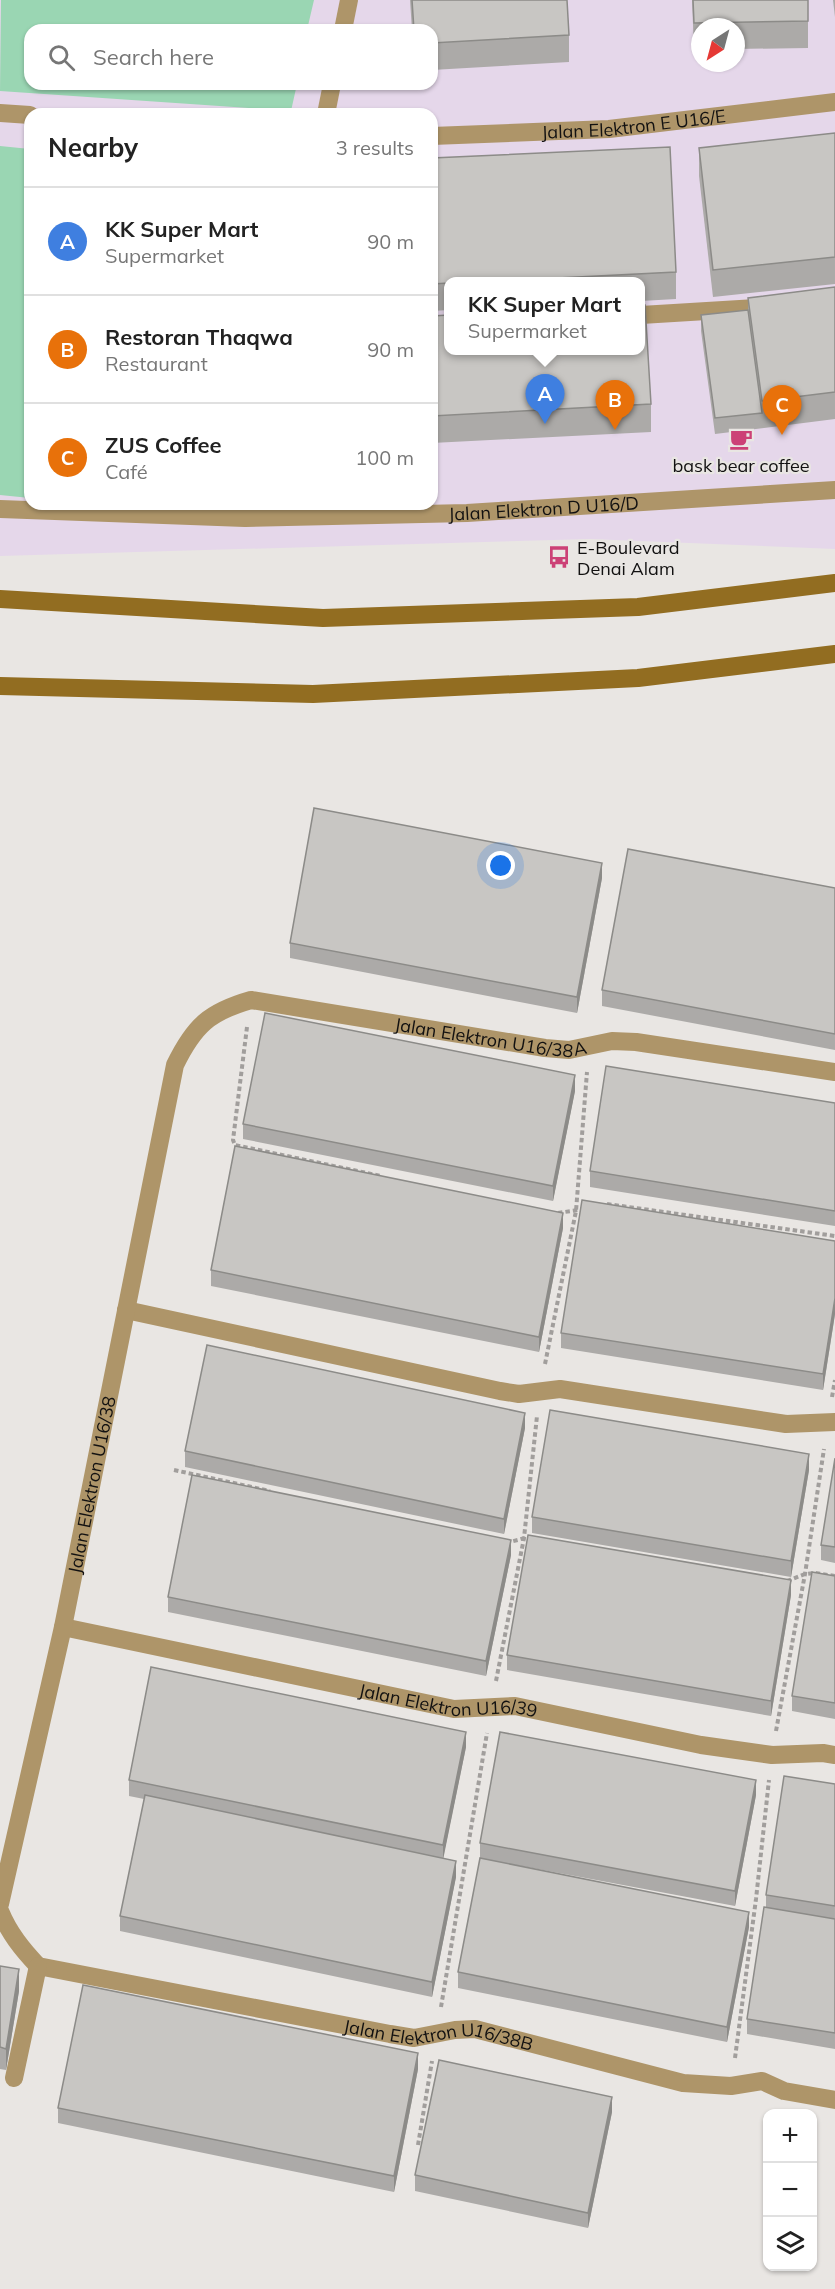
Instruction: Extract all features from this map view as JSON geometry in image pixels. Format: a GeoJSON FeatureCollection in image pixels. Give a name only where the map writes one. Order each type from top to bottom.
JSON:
{"type":"FeatureCollection","features":[{"type":"Feature","properties":{"kind":"main road"},"geometry":{"type":"LineString","coordinates":[[0,599],[323,618],[638,607],[835,583]]}},
{"type":"Feature","properties":{"kind":"main road"},"geometry":{"type":"LineString","coordinates":[[0,686],[313,694],[639,678],[835,654]]}},
{"type":"Feature","properties":{"kind":"street"},"geometry":{"type":"LineString","coordinates":[[344,24],[349,0]]}},
{"type":"Feature","properties":{"kind":"street"},"geometry":{"type":"LineString","coordinates":[[327,108],[331,90]]}},
{"type":"Feature","properties":{"kind":"street","name":"Jalan Elektron E U16/E"},"geometry":{"type":"LineString","coordinates":[[438,136],[609,129],[835,102]]}},
{"type":"Feature","properties":{"kind":"street"},"geometry":{"type":"LineString","coordinates":[[0,113],[24,115]]}},
{"type":"Feature","properties":{"kind":"street"},"geometry":{"type":"LineString","coordinates":[[645,315],[700,313],[790,305]]}},
{"type":"Feature","properties":{"kind":"street","name":"Jalan Elektron D U16/D"},"geometry":{"type":"LineString","coordinates":[[123,510],[467,513],[835,490]]}},
{"type":"Feature","properties":{"kind":"street","name":"Jalan Elektron D U16/D"},"geometry":{"type":"LineString","coordinates":[[0,509],[24,509]]}},
{"type":"Feature","properties":{"kind":"street","name":"Jalan Elektron U16/38A"},"geometry":{"type":"LineString","coordinates":[[175,1065],[186,1043],[208,1018],[225,1007],[251,1000],[546,1048],[569,1050],[612,1041],[636,1042],[835,1072]]}},
{"type":"Feature","properties":{"kind":"street","name":"Jalan Elektron U16/38"},"geometry":{"type":"LineString","coordinates":[[0,1904],[63,1627],[175,1065]]}},
{"type":"Feature","properties":{"kind":"street"},"geometry":{"type":"LineString","coordinates":[[126,1310],[500,1391],[519,1394],[560,1389],[786,1424],[835,1422]]}},
{"type":"Feature","properties":{"kind":"street","name":"Jalan Elektron U16/39"},"geometry":{"type":"LineString","coordinates":[[63,1627],[454,1709],[515,1706],[701,1745],[772,1755],[823,1753],[835,1755]]}},
{"type":"Feature","properties":{"kind":"street"},"geometry":{"type":"LineString","coordinates":[[0,1911],[16,1942],[38,1966],[14,2078]]}},
{"type":"Feature","properties":{"kind":"street","name":"Jalan Elektron U16/38B"},"geometry":{"type":"LineString","coordinates":[[38,1966],[414,2038],[454,2030],[475,2029],[683,2083],[731,2086],[762,2081],[784,2091],[835,2100]]}},
{"type":"Feature","properties":{"kind":"path"},"geometry":{"type":"LineString","coordinates":[[251,1000],[233,1140],[235,1145],[384,1177]]}},
{"type":"Feature","properties":{"kind":"path"},"geometry":{"type":"LineString","coordinates":[[418,2145],[491,1708],[524,1538],[540,1392],[576,1210],[590,1045]]}},
{"type":"Feature","properties":{"kind":"path"},"geometry":{"type":"LineString","coordinates":[[603,1204],[835,1236]]}},
{"type":"Feature","properties":{"kind":"path"},"geometry":{"type":"LineString","coordinates":[[547,1210],[558,1213],[584,1206]]}},
{"type":"Feature","properties":{"kind":"path"},"geometry":{"type":"LineString","coordinates":[[174,1470],[278,1493]]}},
{"type":"Feature","properties":{"kind":"path"},"geometry":{"type":"LineString","coordinates":[[497,1541],[508,1544],[524,1538],[535,1540]]}},
{"type":"Feature","properties":{"kind":"path"},"geometry":{"type":"LineString","coordinates":[[777,1580],[788,1581],[805,1574],[815,1573],[835,1576]]}},
{"type":"Feature","properties":{"kind":"shaded area"},"geometry":{"type":"Polygon","coordinates":[[[0,0],[835,0],[835,549],[590,539],[0,556],[0,0]]]}},
{"type":"Feature","properties":{"kind":"green space"},"geometry":{"type":"Polygon","coordinates":[[[1,0],[314,0],[308,24],[24,24],[24,90],[296,90],[292,108],[247,108],[0,91],[1,0]]]}},
{"type":"Feature","properties":{"kind":"green space"},"geometry":{"type":"Polygon","coordinates":[[[0,146],[24,148],[24,497],[0,495],[0,146]]]}},
{"type":"Feature","properties":{"kind":"green space"},"geometry":{"type":"Polygon","coordinates":[[[175,510],[212,510],[211,513],[175,510]]]}},
{"type":"Feature","properties":{"kind":"building"},"geometry":{"type":"Polygon","coordinates":[[[412,0],[567,0],[569,35],[438,43],[438,24],[414,24],[412,0]]]}},
{"type":"Feature","properties":{"kind":"building"},"geometry":{"type":"Polygon","coordinates":[[[693,0],[808,0],[808,21],[745,22],[745,18],[694,18],[693,0]]]}},
{"type":"Feature","properties":{"kind":"building"},"geometry":{"type":"Polygon","coordinates":[[[835,133],[835,257],[713,270],[699,148],[835,133]]]}},
{"type":"Feature","properties":{"kind":"building"},"geometry":{"type":"Polygon","coordinates":[[[670,147],[676,272],[576,277],[444,277],[444,283],[438,284],[438,158],[670,147]]]}},
{"type":"Feature","properties":{"kind":"building"},"geometry":{"type":"Polygon","coordinates":[[[835,287],[835,392],[762,401],[748,298],[835,287]]]}},
{"type":"Feature","properties":{"kind":"building"},"geometry":{"type":"Polygon","coordinates":[[[645,305],[651,404],[438,416],[438,316],[444,315],[444,355],[645,355],[645,305]]]}},
{"type":"Feature","properties":{"kind":"building"},"geometry":{"type":"Polygon","coordinates":[[[748,310],[762,413],[715,418],[701,315],[748,310]]]}},
{"type":"Feature","properties":{"kind":"building"},"geometry":{"type":"Polygon","coordinates":[[[314,808],[602,863],[577,997],[290,943],[314,808]]]}},
{"type":"Feature","properties":{"kind":"building"},"geometry":{"type":"Polygon","coordinates":[[[628,849],[835,888],[835,1034],[602,990],[628,849]]]}},
{"type":"Feature","properties":{"kind":"building"},"geometry":{"type":"Polygon","coordinates":[[[265,1013],[575,1075],[553,1186],[243,1124],[265,1013]]]}},
{"type":"Feature","properties":{"kind":"building"},"geometry":{"type":"Polygon","coordinates":[[[606,1066],[835,1103],[835,1211],[590,1171],[606,1066]]]}},
{"type":"Feature","properties":{"kind":"building"},"geometry":{"type":"Polygon","coordinates":[[[235,1146],[563,1213],[539,1337],[211,1270],[235,1146]]]}},
{"type":"Feature","properties":{"kind":"building"},"geometry":{"type":"Polygon","coordinates":[[[582,1200],[835,1241],[835,1298],[823,1374],[561,1333],[582,1200]]]}},
{"type":"Feature","properties":{"kind":"building"},"geometry":{"type":"Polygon","coordinates":[[[207,1345],[525,1413],[504,1519],[185,1451],[207,1345]]]}},
{"type":"Feature","properties":{"kind":"building"},"geometry":{"type":"Polygon","coordinates":[[[550,1410],[809,1454],[791,1561],[532,1517],[550,1410]]]}},
{"type":"Feature","properties":{"kind":"building"},"geometry":{"type":"Polygon","coordinates":[[[835,1458],[835,1547],[821,1545],[835,1458]]]}},
{"type":"Feature","properties":{"kind":"building"},"geometry":{"type":"Polygon","coordinates":[[[192,1475],[511,1540],[486,1661],[168,1597],[192,1475]]]}},
{"type":"Feature","properties":{"kind":"building"},"geometry":{"type":"Polygon","coordinates":[[[528,1535],[791,1580],[771,1701],[507,1655],[528,1535]]]}},
{"type":"Feature","properties":{"kind":"building"},"geometry":{"type":"Polygon","coordinates":[[[812,1572],[835,1576],[835,1703],[792,1696],[812,1572]]]}},
{"type":"Feature","properties":{"kind":"building"},"geometry":{"type":"Polygon","coordinates":[[[151,1667],[466,1732],[443,1845],[129,1780],[151,1667]]]}},
{"type":"Feature","properties":{"kind":"building"},"geometry":{"type":"Polygon","coordinates":[[[500,1732],[756,1780],[735,1891],[480,1843],[500,1732]]]}},
{"type":"Feature","properties":{"kind":"building"},"geometry":{"type":"Polygon","coordinates":[[[784,1776],[835,1784],[835,1906],[766,1895],[784,1776]]]}},
{"type":"Feature","properties":{"kind":"building"},"geometry":{"type":"Polygon","coordinates":[[[145,1795],[456,1861],[432,1982],[120,1916],[145,1795]]]}},
{"type":"Feature","properties":{"kind":"building"},"geometry":{"type":"Polygon","coordinates":[[[480,1858],[749,1912],[727,2027],[458,1972],[480,1858]]]}},
{"type":"Feature","properties":{"kind":"building"},"geometry":{"type":"Polygon","coordinates":[[[764,1907],[835,1919],[835,2033],[747,2019],[764,1907]]]}},
{"type":"Feature","properties":{"kind":"building"},"geometry":{"type":"Polygon","coordinates":[[[0,1966],[19,1969],[6,2049],[0,2047],[0,1966]]]}},
{"type":"Feature","properties":{"kind":"building"},"geometry":{"type":"Polygon","coordinates":[[[83,1985],[418,2053],[394,2176],[58,2108],[83,1985]]]}},
{"type":"Feature","properties":{"kind":"building"},"geometry":{"type":"Polygon","coordinates":[[[439,2060],[612,2097],[588,2213],[415,2175],[439,2060]]]}},
{"type":"Feature","properties":{"kind":"place","name":"KK Super Mart"},"geometry":{"type":"Point","coordinates":[545,424]}},
{"type":"Feature","properties":{"kind":"place","name":"Restoran Thaqwa"},"geometry":{"type":"Point","coordinates":[615,430]}},
{"type":"Feature","properties":{"kind":"place","name":"ZUS Coffee"},"geometry":{"type":"Point","coordinates":[782,435]}},
{"type":"Feature","properties":{"kind":"place","name":"bask bear coffee"},"geometry":{"type":"Point","coordinates":[741,439]}},
{"type":"Feature","properties":{"kind":"place","name":"E-Boulevard Denai Alam"},"geometry":{"type":"Point","coordinates":[559,557]}}]}
